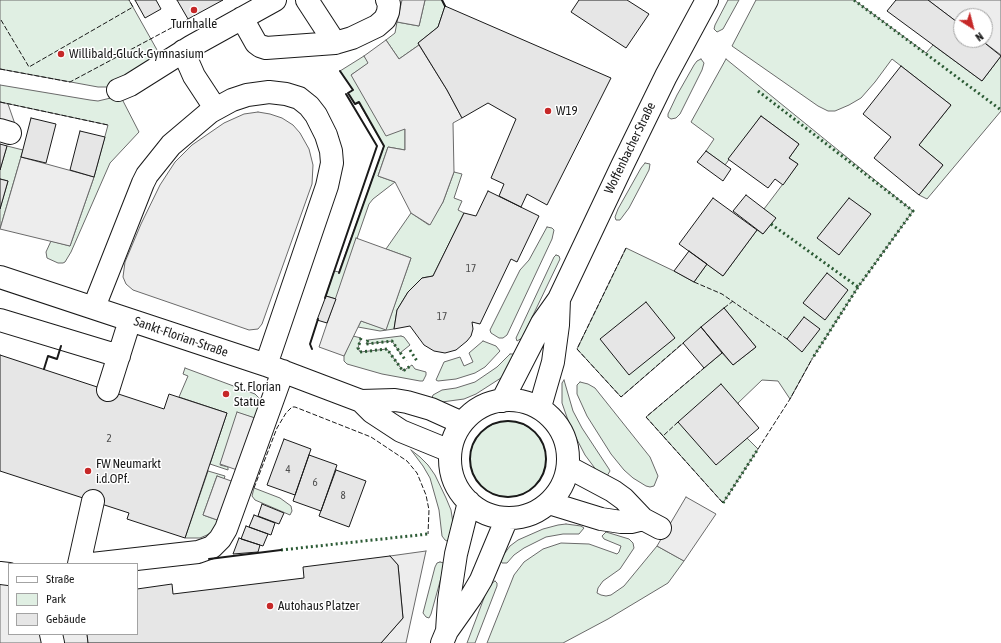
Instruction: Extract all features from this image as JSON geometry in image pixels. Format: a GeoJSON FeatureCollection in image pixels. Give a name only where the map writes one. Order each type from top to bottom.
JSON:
{"type":"FeatureCollection","features":[{"type":"Feature","properties":{"kind":"street"},"geometry":{"type":"LineString","coordinates":[[118,90],[130,85],[183,51],[275,0]]}},
{"type":"Feature","properties":{"kind":"street"},"geometry":{"type":"LineString","coordinates":[[308,0],[335,42]]}},
{"type":"Feature","properties":{"kind":"street"},"geometry":{"type":"LineString","coordinates":[[242,18],[256,43],[266,48],[335,42],[352,38],[377,26],[385,19],[388,12],[389,4],[387,0]]}},
{"type":"Feature","properties":{"kind":"street","name":"Woffenbacher Straße"},"geometry":{"type":"LineString","coordinates":[[502,401],[542,323],[559,300],[618,172],[666,76],[707,0]]}},
{"type":"Feature","properties":{"kind":"street"},"geometry":{"type":"LineString","coordinates":[[183,51],[194,76],[216,108]]}},
{"type":"Feature","properties":{"kind":"street"},"geometry":{"type":"LineString","coordinates":[[94,307],[147,174],[171,145],[216,108],[247,95],[269,92],[286,94],[299,98],[309,106],[316,115],[326,135],[331,150],[332,163],[327,186],[231,515],[220,539],[212,546],[198,552],[101,563]]}},
{"type":"Feature","properties":{"kind":"street","name":"Sankt-Florian-Straße"},"geometry":{"type":"LineString","coordinates":[[0,276],[274,368],[361,401],[395,400],[407,402],[431,409],[462,423]]}},
{"type":"Feature","properties":{"kind":"street","name":"Woffenbacher Straße"},"geometry":{"type":"LineString","coordinates":[[540,407],[553,362],[558,325],[559,300]]}},
{"type":"Feature","properties":{"kind":"street"},"geometry":{"type":"LineString","coordinates":[[0,320],[118,356]]}},
{"type":"Feature","properties":{"kind":"street"},"geometry":{"type":"LineString","coordinates":[[108,390],[130,320]]}},
{"type":"Feature","properties":{"kind":"street","name":"Sankt-Florian-Straße"},"geometry":{"type":"LineString","coordinates":[[361,401],[372,412],[401,431],[450,451]]}},
{"type":"Feature","properties":{"kind":"street"},"geometry":{"type":"LineString","coordinates":[[502,401],[521,402],[540,407],[559,428],[567,446],[568,467],[566,478],[562,486],[549,503],[538,511],[526,516],[507,518],[493,515],[479,509],[469,502],[461,493],[452,477],[450,451],[452,441],[462,423],[475,410],[491,403],[502,401]]}},
{"type":"Feature","properties":{"kind":"street"},"geometry":{"type":"LineString","coordinates":[[549,503],[601,519],[621,522],[652,523],[613,491],[568,467]]}},
{"type":"Feature","properties":{"kind":"street"},"geometry":{"type":"LineString","coordinates":[[79,563],[93,501]]}},
{"type":"Feature","properties":{"kind":"street"},"geometry":{"type":"LineString","coordinates":[[444,637],[456,554],[469,502]]}},
{"type":"Feature","properties":{"kind":"street"},"geometry":{"type":"LineString","coordinates":[[444,637],[481,580],[507,518]]}},
{"type":"Feature","properties":{"kind":"green space","name":"Willibald-Gluck-Gymnasium"},"geometry":{"type":"Polygon","coordinates":[[[0,0],[129,0],[161,57],[108,87],[98,87],[0,69],[0,0]]]}},
{"type":"Feature","properties":{"kind":"green space"},"geometry":{"type":"Polygon","coordinates":[[[425,0],[442,0],[445,6],[438,27],[418,43],[419,45],[399,59],[386,40],[395,33],[397,22],[419,26],[425,0]]]}},
{"type":"Feature","properties":{"kind":"green space"},"geometry":{"type":"Polygon","coordinates":[[[728,0],[739,0],[723,29],[717,32],[714,29],[715,25],[728,0]]]}},
{"type":"Feature","properties":{"kind":"green space"},"geometry":{"type":"Polygon","coordinates":[[[756,0],[854,0],[926,53],[933,45],[982,81],[1001,56],[1001,111],[927,199],[919,195],[943,165],[919,145],[951,105],[892,59],[861,98],[835,111],[828,111],[818,106],[732,46],[756,0]]]}},
{"type":"Feature","properties":{"kind":"green space"},"geometry":{"type":"Polygon","coordinates":[[[364,56],[369,63],[351,75],[405,128],[405,150],[388,147],[378,176],[395,182],[373,199],[369,204],[336,299],[326,296],[334,271],[339,272],[384,146],[359,103],[355,104],[348,93],[353,90],[340,71],[364,56]]]}},
{"type":"Feature","properties":{"kind":"green space"},"geometry":{"type":"Polygon","coordinates":[[[701,59],[704,63],[702,70],[680,114],[676,118],[671,119],[668,117],[668,114],[677,95],[694,65],[701,59]]]}},
{"type":"Feature","properties":{"kind":"green space"},"geometry":{"type":"Polygon","coordinates":[[[726,59],[913,211],[858,287],[812,359],[790,399],[778,381],[762,380],[738,403],[747,438],[758,449],[723,503],[646,417],[722,353],[733,365],[756,347],[724,308],[621,397],[577,349],[626,248],[694,282],[707,264],[723,276],[757,230],[763,234],[771,224],[764,209],[798,164],[789,158],[799,144],[761,116],[725,165],[706,151],[714,139],[691,122],[726,59]]]}},
{"type":"Feature","properties":{"kind":"green space"},"geometry":{"type":"Polygon","coordinates":[[[0,85],[98,101],[115,97],[122,99],[139,132],[110,163],[71,252],[63,263],[58,263],[47,258],[46,252],[51,241],[70,246],[94,177],[108,125],[0,102],[0,85]]]}},
{"type":"Feature","properties":{"kind":"green space"},"geometry":{"type":"Polygon","coordinates":[[[7,146],[23,150],[0,229],[0,209],[8,181],[0,179],[0,170],[7,146]]]}},
{"type":"Feature","properties":{"kind":"green space"},"geometry":{"type":"Polygon","coordinates":[[[645,163],[650,164],[649,170],[629,208],[620,220],[616,220],[615,217],[618,209],[645,163]]]}},
{"type":"Feature","properties":{"kind":"green space"},"geometry":{"type":"Polygon","coordinates":[[[454,172],[462,174],[454,198],[462,201],[458,210],[464,213],[433,276],[422,278],[408,292],[397,310],[394,329],[380,331],[358,327],[361,321],[386,329],[411,258],[386,249],[411,213],[429,225],[443,202],[454,172]]]}},
{"type":"Feature","properties":{"kind":"green space"},"geometry":{"type":"Polygon","coordinates":[[[547,227],[554,230],[552,239],[507,335],[503,338],[499,338],[491,333],[490,330],[520,270],[529,260],[547,227]]]}},
{"type":"Feature","properties":{"kind":"green space"},"geometry":{"type":"Polygon","coordinates":[[[556,255],[559,256],[560,259],[522,338],[517,341],[516,338],[556,255]]]}},
{"type":"Feature","properties":{"kind":"green space"},"geometry":{"type":"Polygon","coordinates":[[[353,336],[361,338],[358,348],[360,352],[387,349],[403,371],[412,365],[415,369],[426,372],[423,381],[382,374],[347,364],[344,361],[344,356],[353,336]]]}},
{"type":"Feature","properties":{"kind":"green space"},"geometry":{"type":"Polygon","coordinates":[[[401,336],[404,337],[410,345],[400,353],[392,341],[366,344],[368,340],[401,336]]]}},
{"type":"Feature","properties":{"kind":"green space"},"geometry":{"type":"Polygon","coordinates":[[[483,341],[496,346],[500,351],[485,367],[475,373],[456,379],[436,380],[444,362],[460,357],[464,366],[473,362],[469,353],[483,341]]]}},
{"type":"Feature","properties":{"kind":"green space"},"geometry":{"type":"Polygon","coordinates":[[[510,354],[515,354],[504,376],[476,394],[464,399],[442,402],[432,398],[433,395],[442,390],[456,388],[475,382],[497,367],[510,354]]]}},
{"type":"Feature","properties":{"kind":"green space"},"geometry":{"type":"Polygon","coordinates":[[[185,368],[255,394],[261,400],[258,419],[238,413],[220,465],[228,467],[228,470],[210,464],[227,413],[179,397],[188,376],[183,374],[185,368]]]}},
{"type":"Feature","properties":{"kind":"green space"},"geometry":{"type":"Polygon","coordinates":[[[564,380],[573,411],[582,428],[610,471],[607,476],[597,471],[585,455],[570,426],[562,403],[562,383],[564,380]]]}},
{"type":"Feature","properties":{"kind":"green space"},"geometry":{"type":"Polygon","coordinates":[[[580,382],[595,388],[650,457],[658,476],[654,486],[646,486],[633,478],[624,470],[611,454],[587,416],[577,394],[577,385],[580,382]]]}},
{"type":"Feature","properties":{"kind":"green space"},"geometry":{"type":"Polygon","coordinates":[[[501,421],[515,421],[529,427],[540,438],[546,452],[546,466],[543,474],[535,486],[529,491],[515,497],[501,497],[487,491],[476,480],[470,466],[470,452],[476,438],[487,427],[501,421]]]}},
{"type":"Feature","properties":{"kind":"green space"},"geometry":{"type":"Polygon","coordinates":[[[411,450],[428,465],[435,475],[451,510],[453,523],[449,539],[447,541],[442,536],[439,510],[430,478],[411,450]]]}},
{"type":"Feature","properties":{"kind":"green space"},"geometry":{"type":"Polygon","coordinates":[[[208,471],[225,476],[224,479],[217,476],[203,515],[223,522],[214,531],[200,538],[185,538],[208,471]]]}},
{"type":"Feature","properties":{"kind":"green space"},"geometry":{"type":"Polygon","coordinates":[[[254,488],[280,498],[291,506],[292,511],[290,515],[255,500],[252,496],[254,488]]]}},
{"type":"Feature","properties":{"kind":"green space"},"geometry":{"type":"Polygon","coordinates":[[[566,524],[581,526],[584,528],[579,534],[563,534],[546,537],[524,548],[514,555],[507,563],[502,563],[502,557],[510,546],[518,540],[543,529],[566,524]]]}},
{"type":"Feature","properties":{"kind":"green space"},"geometry":{"type":"Polygon","coordinates":[[[606,532],[629,539],[633,543],[634,548],[620,569],[603,581],[598,588],[597,593],[601,595],[611,595],[624,586],[657,546],[684,561],[668,583],[608,619],[563,643],[487,643],[514,575],[524,562],[543,549],[561,543],[589,544],[617,554],[621,546],[604,539],[602,536],[606,532]]]}},
{"type":"Feature","properties":{"kind":"green space"},"geometry":{"type":"Polygon","coordinates":[[[437,563],[444,563],[444,567],[429,618],[423,613],[435,567],[437,563]]]}},
{"type":"Feature","properties":{"kind":"green space"},"geometry":{"type":"Polygon","coordinates":[[[495,581],[497,586],[475,643],[467,643],[487,590],[495,581]]]}},
{"type":"Feature","properties":{"kind":"shaded area"},"geometry":{"type":"Polygon","coordinates":[[[402,0],[425,0],[419,26],[397,22],[402,0]]]}},
{"type":"Feature","properties":{"kind":"shaded area"},"geometry":{"type":"Polygon","coordinates":[[[928,0],[1001,0],[1001,55],[992,48],[993,48],[993,8],[953,8],[953,19],[928,0]]]}},
{"type":"Feature","properties":{"kind":"shaded area"},"geometry":{"type":"Polygon","coordinates":[[[386,40],[399,59],[419,45],[447,90],[462,118],[453,123],[454,172],[443,202],[430,225],[411,213],[395,182],[378,176],[388,147],[405,150],[405,129],[386,136],[351,75],[368,63],[364,56],[386,40]]]}},
{"type":"Feature","properties":{"kind":"shaded area"},"geometry":{"type":"Polygon","coordinates":[[[0,102],[8,104],[16,127],[0,123],[0,102]]]}},
{"type":"Feature","properties":{"kind":"shaded area"},"geometry":{"type":"Polygon","coordinates":[[[258,112],[282,118],[293,125],[300,133],[309,149],[313,165],[312,184],[262,324],[258,329],[249,330],[133,290],[126,284],[123,277],[125,262],[141,224],[160,185],[175,162],[192,145],[224,123],[244,114],[258,112]]]}},
{"type":"Feature","properties":{"kind":"shaded area"},"geometry":{"type":"Polygon","coordinates":[[[21,157],[94,177],[70,246],[0,229],[21,157]]]}},
{"type":"Feature","properties":{"kind":"shaded area"},"geometry":{"type":"Polygon","coordinates":[[[356,238],[411,258],[386,330],[361,321],[344,356],[319,347],[356,238]]]}},
{"type":"Feature","properties":{"kind":"shaded area"},"geometry":{"type":"Polygon","coordinates":[[[237,412],[258,419],[240,471],[220,464],[237,412]]]}},
{"type":"Feature","properties":{"kind":"shaded area"},"geometry":{"type":"Polygon","coordinates":[[[217,476],[237,483],[223,522],[203,515],[217,476]]]}},
{"type":"Feature","properties":{"kind":"shaded area"},"geometry":{"type":"Polygon","coordinates":[[[686,497],[716,514],[684,561],[657,546],[686,497]]]}},
{"type":"Feature","properties":{"kind":"shaded area"},"geometry":{"type":"Polygon","coordinates":[[[426,551],[406,643],[381,643],[403,618],[398,565],[390,556],[426,551]]]}},
{"type":"Feature","properties":{"kind":"shaded area"},"geometry":{"type":"Polygon","coordinates":[[[8,581],[8,635],[87,635],[88,643],[0,643],[0,582],[8,581]]]}},
{"type":"Feature","properties":{"kind":"building"},"geometry":{"type":"Polygon","coordinates":[[[135,0],[156,0],[161,9],[145,18],[135,0]]]}},
{"type":"Feature","properties":{"kind":"building","name":"Turnhalle"},"geometry":{"type":"Polygon","coordinates":[[[177,0],[223,0],[188,19],[177,0]]]}},
{"type":"Feature","properties":{"kind":"building"},"geometry":{"type":"Polygon","coordinates":[[[579,0],[627,0],[649,14],[626,48],[571,12],[579,0]]]}},
{"type":"Feature","properties":{"kind":"building"},"geometry":{"type":"Polygon","coordinates":[[[896,0],[928,0],[953,19],[953,48],[991,48],[1001,56],[982,81],[887,11],[896,0]]]}},
{"type":"Feature","properties":{"kind":"building","name":"W19"},"geometry":{"type":"Polygon","coordinates":[[[445,6],[611,78],[547,205],[527,194],[521,207],[499,196],[504,184],[491,178],[516,119],[488,103],[462,118],[447,90],[418,43],[438,27],[445,6]]]}},
{"type":"Feature","properties":{"kind":"building"},"geometry":{"type":"Polygon","coordinates":[[[901,66],[951,105],[919,145],[943,165],[919,195],[874,158],[891,137],[863,114],[901,66]]]}},
{"type":"Feature","properties":{"kind":"building"},"geometry":{"type":"Polygon","coordinates":[[[761,116],[799,144],[789,158],[798,164],[783,185],[775,179],[768,188],[728,159],[761,116]]]}},
{"type":"Feature","properties":{"kind":"building"},"geometry":{"type":"Polygon","coordinates":[[[31,118],[56,124],[46,163],[21,157],[31,118]]]}},
{"type":"Feature","properties":{"kind":"building"},"geometry":{"type":"Polygon","coordinates":[[[80,131],[105,137],[94,177],[70,170],[80,131]]]}},
{"type":"Feature","properties":{"kind":"building"},"geometry":{"type":"Polygon","coordinates":[[[0,144],[7,146],[0,170],[0,144]]]}},
{"type":"Feature","properties":{"kind":"building"},"geometry":{"type":"Polygon","coordinates":[[[706,151],[731,169],[723,181],[697,162],[706,151]]]}},
{"type":"Feature","properties":{"kind":"building"},"geometry":{"type":"Polygon","coordinates":[[[0,179],[8,181],[0,209],[0,179]]]}},
{"type":"Feature","properties":{"kind":"building"},"geometry":{"type":"Polygon","coordinates":[[[488,191],[539,216],[517,262],[511,259],[480,324],[472,322],[473,329],[471,336],[456,350],[445,353],[434,351],[424,345],[410,326],[394,329],[397,310],[408,292],[422,278],[433,276],[464,213],[476,216],[488,191]]]}},
{"type":"Feature","properties":{"kind":"building"},"geometry":{"type":"Polygon","coordinates":[[[746,195],[776,218],[763,234],[733,211],[746,195]]]}},
{"type":"Feature","properties":{"kind":"building"},"geometry":{"type":"Polygon","coordinates":[[[713,198],[757,230],[723,276],[679,244],[713,198]]]}},
{"type":"Feature","properties":{"kind":"building"},"geometry":{"type":"Polygon","coordinates":[[[849,198],[871,214],[839,255],[817,238],[849,198]]]}},
{"type":"Feature","properties":{"kind":"building"},"geometry":{"type":"Polygon","coordinates":[[[689,251],[707,264],[694,282],[674,271],[689,251]]]}},
{"type":"Feature","properties":{"kind":"building"},"geometry":{"type":"Polygon","coordinates":[[[827,273],[848,290],[825,320],[803,303],[827,273]]]}},
{"type":"Feature","properties":{"kind":"building"},"geometry":{"type":"Polygon","coordinates":[[[326,296],[336,299],[327,323],[317,320],[326,296]]]}},
{"type":"Feature","properties":{"kind":"building"},"geometry":{"type":"Polygon","coordinates":[[[646,302],[675,338],[629,375],[600,339],[646,302]]]}},
{"type":"Feature","properties":{"kind":"building"},"geometry":{"type":"Polygon","coordinates":[[[724,308],[756,347],[733,365],[701,327],[724,308]]]}},
{"type":"Feature","properties":{"kind":"building"},"geometry":{"type":"Polygon","coordinates":[[[804,317],[820,329],[802,352],[787,339],[804,317]]]}},
{"type":"Feature","properties":{"kind":"building"},"geometry":{"type":"Polygon","coordinates":[[[701,327],[722,353],[704,368],[683,343],[701,327]]]}},
{"type":"Feature","properties":{"kind":"building"},"geometry":{"type":"Polygon","coordinates":[[[0,355],[164,409],[169,394],[227,413],[185,538],[127,519],[129,513],[0,471],[0,355]]]}},
{"type":"Feature","properties":{"kind":"building"},"geometry":{"type":"Polygon","coordinates":[[[721,384],[759,428],[716,465],[678,422],[721,384]]]}},
{"type":"Feature","properties":{"kind":"building"},"geometry":{"type":"Polygon","coordinates":[[[284,439],[311,449],[295,495],[267,485],[284,439]]]}},
{"type":"Feature","properties":{"kind":"building"},"geometry":{"type":"Polygon","coordinates":[[[309,455],[337,465],[321,511],[293,501],[309,455]]]}},
{"type":"Feature","properties":{"kind":"building"},"geometry":{"type":"Polygon","coordinates":[[[336,470],[366,481],[349,527],[319,516],[336,470]]]}},
{"type":"Feature","properties":{"kind":"building"},"geometry":{"type":"Polygon","coordinates":[[[262,504],[284,513],[279,524],[258,516],[262,504]]]}},
{"type":"Feature","properties":{"kind":"building"},"geometry":{"type":"Polygon","coordinates":[[[254,515],[275,523],[271,535],[249,527],[254,515]]]}},
{"type":"Feature","properties":{"kind":"building"},"geometry":{"type":"Polygon","coordinates":[[[246,526],[268,534],[263,546],[241,539],[246,526]]]}},
{"type":"Feature","properties":{"kind":"building"},"geometry":{"type":"Polygon","coordinates":[[[239,538],[260,545],[258,552],[233,554],[239,538]]]}},
{"type":"Feature","properties":{"kind":"building","name":"Autohaus Platzer"},"geometry":{"type":"Polygon","coordinates":[[[390,556],[398,565],[403,618],[381,643],[88,643],[87,635],[138,635],[138,589],[172,584],[173,594],[304,578],[303,567],[390,556]]]}},
{"type":"Feature","properties":{"kind":"hedge"},"geometry":{"type":"LineString","coordinates":[[854,0],[1001,110]]}},
{"type":"Feature","properties":{"kind":"hedge"},"geometry":{"type":"LineString","coordinates":[[758,91],[913,211],[858,287],[812,359]]}},
{"type":"Feature","properties":{"kind":"hedge"},"geometry":{"type":"LineString","coordinates":[[771,224],[858,287]]}},
{"type":"Feature","properties":{"kind":"hedge"},"geometry":{"type":"LineString","coordinates":[[361,338],[358,348],[360,352],[387,349],[403,371],[412,365]]}},
{"type":"Feature","properties":{"kind":"hedge"},"geometry":{"type":"LineString","coordinates":[[368,340],[366,344],[392,341],[406,361]]}},
{"type":"Feature","properties":{"kind":"hedge"},"geometry":{"type":"LineString","coordinates":[[410,350],[417,361]]}},
{"type":"Feature","properties":{"kind":"hedge"},"geometry":{"type":"LineString","coordinates":[[723,503],[758,449]]}},
{"type":"Feature","properties":{"kind":"hedge"},"geometry":{"type":"LineString","coordinates":[[281,550],[428,534]]}},
{"type":"Feature","properties":{"kind":"fence"},"geometry":{"type":"LineString","coordinates":[[1,20],[29,67],[133,7],[129,0]]}},
{"type":"Feature","properties":{"kind":"fence"},"geometry":{"type":"LineString","coordinates":[[0,69],[70,82],[188,19]]}},
{"type":"Feature","properties":{"kind":"fence"},"geometry":{"type":"LineString","coordinates":[[0,102],[108,125]]}},
{"type":"Feature","properties":{"kind":"fence"},"geometry":{"type":"LineString","coordinates":[[626,248],[577,349],[621,397],[683,343]]}},
{"type":"Feature","properties":{"kind":"fence"},"geometry":{"type":"LineString","coordinates":[[694,282],[722,294],[787,339]]}},
{"type":"Feature","properties":{"kind":"fence"},"geometry":{"type":"LineString","coordinates":[[724,308],[733,301]]}},
{"type":"Feature","properties":{"kind":"fence"},"geometry":{"type":"LineString","coordinates":[[758,449],[790,399],[812,359]]}},
{"type":"Feature","properties":{"kind":"fence"},"geometry":{"type":"LineString","coordinates":[[663,436],[646,417],[704,368]]}},
{"type":"Feature","properties":{"kind":"fence"},"geometry":{"type":"LineString","coordinates":[[254,488],[277,428],[286,413],[292,407],[295,407],[371,437],[407,461],[417,473],[426,495],[429,510],[428,534]]}},
{"type":"Feature","properties":{"kind":"fence"},"geometry":{"type":"LineString","coordinates":[[678,422],[663,436],[723,503]]}},
{"type":"Feature","properties":{"kind":"wall"},"geometry":{"type":"LineString","coordinates":[[442,0],[445,6]]}},
{"type":"Feature","properties":{"kind":"wall"},"geometry":{"type":"LineString","coordinates":[[339,273],[384,146],[359,102],[355,104],[348,93],[353,90],[340,71]]}},
{"type":"Feature","properties":{"kind":"wall"},"geometry":{"type":"LineString","coordinates":[[325,298],[377,146],[346,94]]}},
{"type":"Feature","properties":{"kind":"wall"},"geometry":{"type":"LineString","coordinates":[[312,349],[310,344],[318,319]]}},
{"type":"Feature","properties":{"kind":"wall"},"geometry":{"type":"LineString","coordinates":[[44,369],[48,356],[57,359],[61,346]]}},
{"type":"Feature","properties":{"kind":"wall"},"geometry":{"type":"LineString","coordinates":[[501,421],[515,421],[529,427],[540,438],[546,452],[546,459],[546,466],[543,474],[535,486],[529,491],[515,497],[501,497],[487,491],[476,480],[470,466],[470,452],[476,438],[487,427],[501,421]]}},
{"type":"Feature","properties":{"kind":"wall"},"geometry":{"type":"LineString","coordinates":[[209,559],[281,550]]}},
{"type":"Feature","properties":{"kind":"place","name":"Turnhalle"},"geometry":{"type":"Point","coordinates":[194,10]}},
{"type":"Feature","properties":{"kind":"place","name":"Willibald-Gluck-Gymnasium"},"geometry":{"type":"Point","coordinates":[61,54]}},
{"type":"Feature","properties":{"kind":"place","name":"W19"},"geometry":{"type":"Point","coordinates":[548,111]}},
{"type":"Feature","properties":{"kind":"place","name":"St. Florian Statue"},"geometry":{"type":"Point","coordinates":[226,394]}},
{"type":"Feature","properties":{"kind":"place","name":"FW Neumarkt i.d.OPf."},"geometry":{"type":"Point","coordinates":[88,471]}},
{"type":"Feature","properties":{"kind":"place","name":"Autohaus Platzer"},"geometry":{"type":"Point","coordinates":[270,606]}}]}
